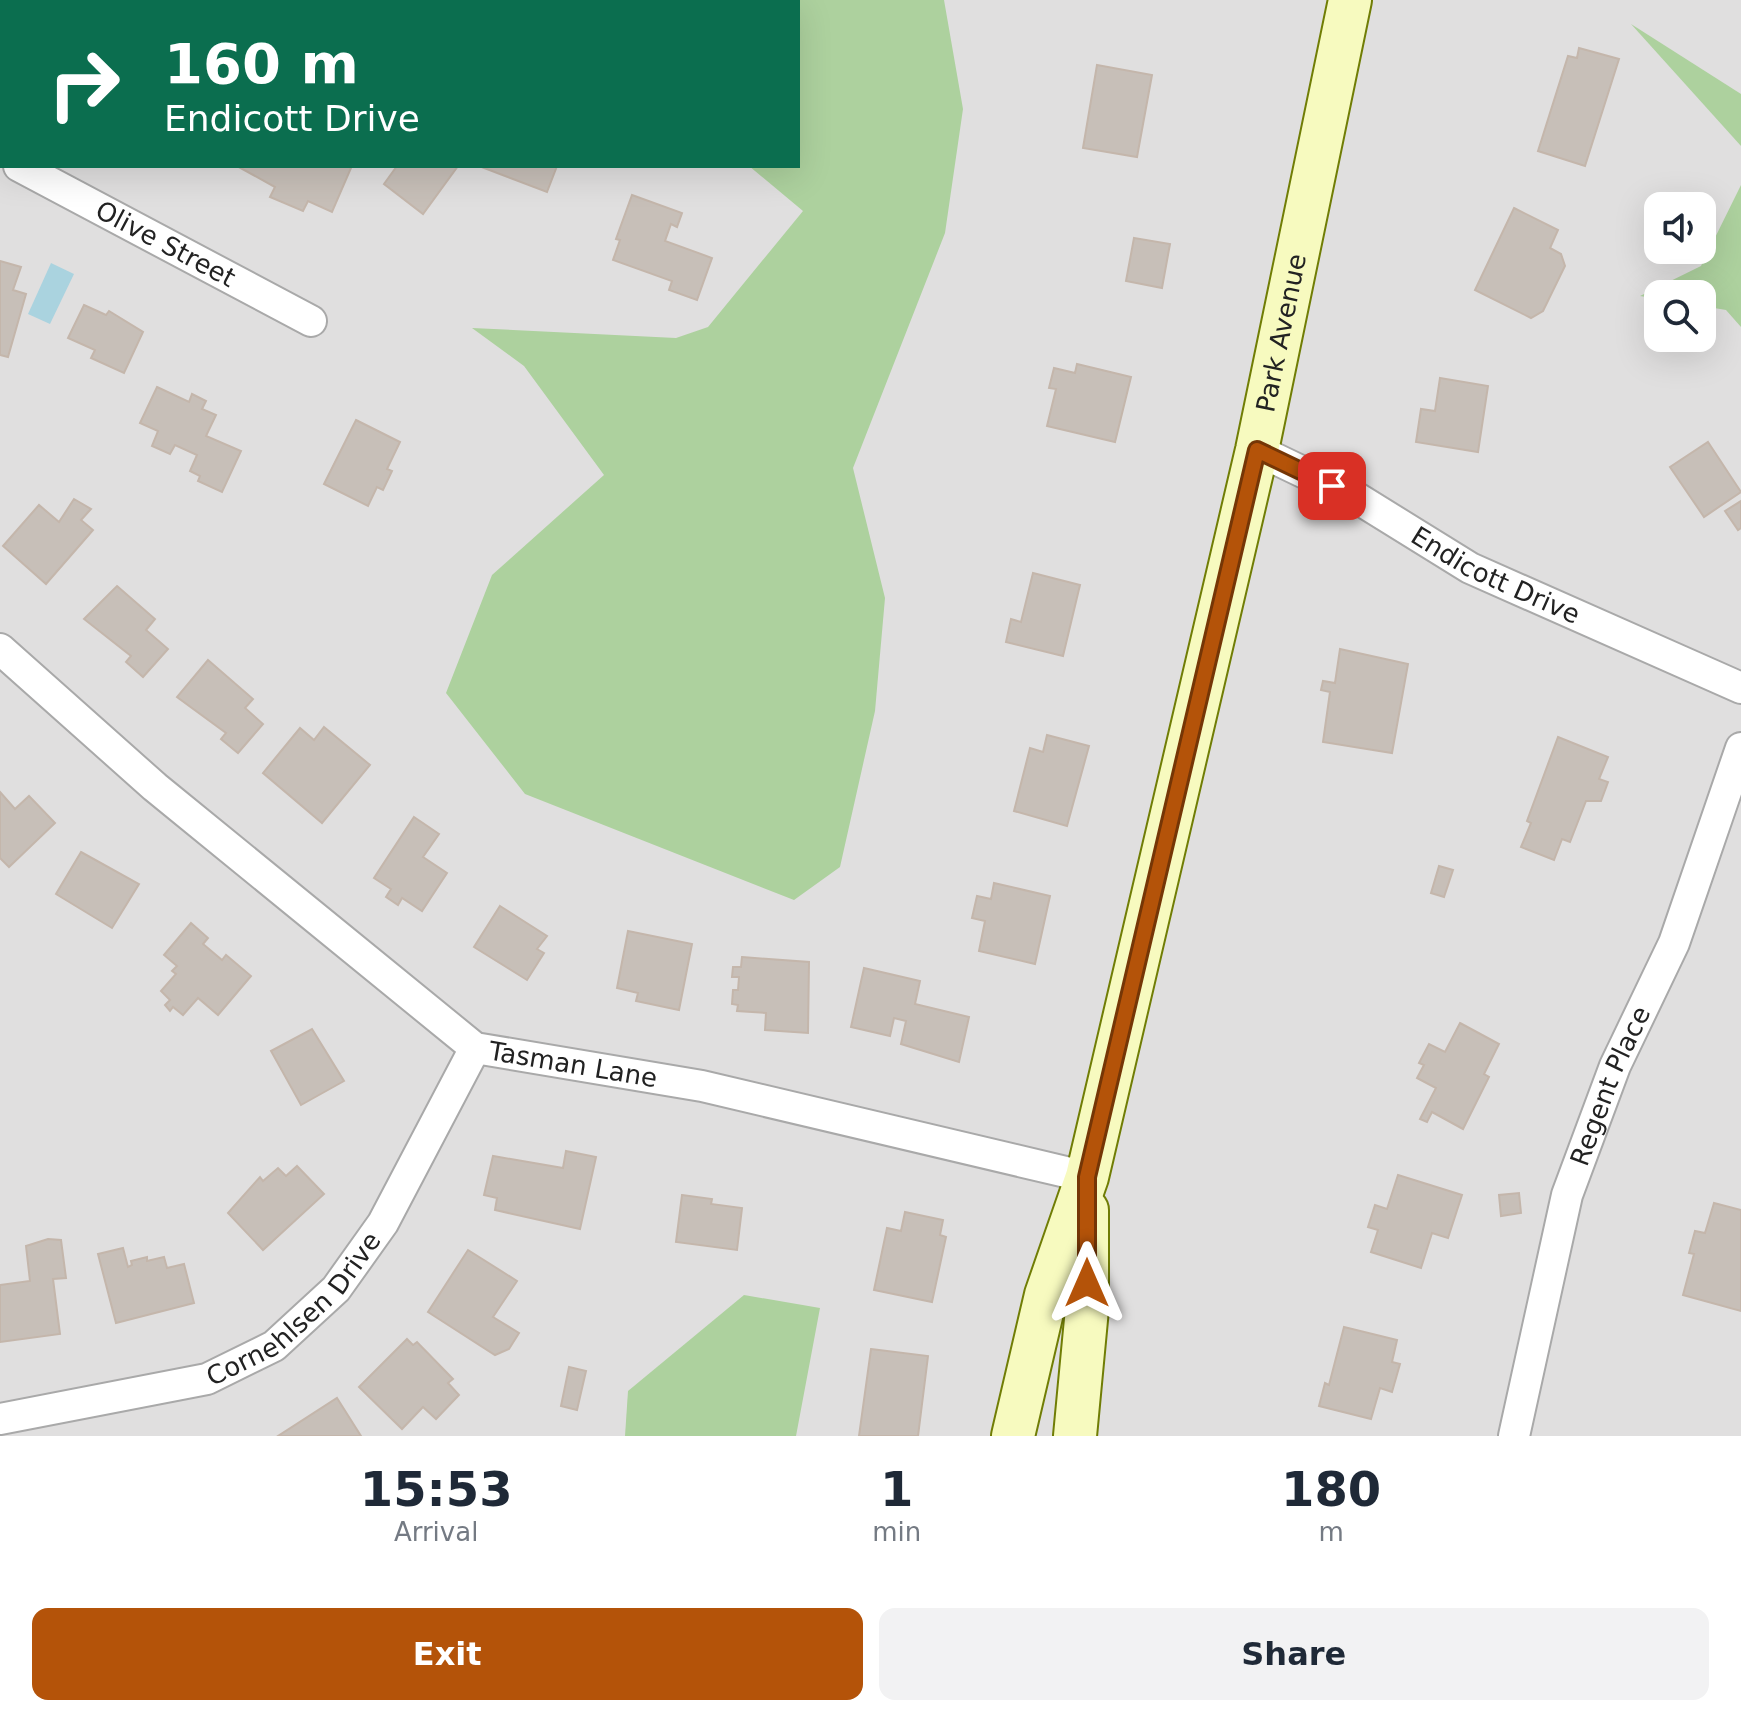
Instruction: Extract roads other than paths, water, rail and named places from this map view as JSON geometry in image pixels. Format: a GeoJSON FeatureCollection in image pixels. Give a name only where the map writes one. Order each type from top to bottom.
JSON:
{"type":"FeatureCollection","features":[{"type":"Feature","properties":{"kind":"main road","name":"Park Avenue"},"geometry":{"type":"LineString","coordinates":[[1013,1436],[1046,1295],[1087,1177],[1257,450],[1350,0]]}},
{"type":"Feature","properties":{"kind":"main road","name":"Park Avenue"},"geometry":{"type":"LineString","coordinates":[[1075,1436],[1087,1309],[1087,1177]]}},
{"type":"Feature","properties":{"kind":"street","name":"Olive Street"},"geometry":{"type":"LineString","coordinates":[[23,168],[311,321]]}},
{"type":"Feature","properties":{"kind":"street","name":"Endicott Drive"},"geometry":{"type":"LineString","coordinates":[[1257,450],[1357,498],[1470,568],[1741,688]]}},
{"type":"Feature","properties":{"kind":"street","name":"Tasman Lane"},"geometry":{"type":"LineString","coordinates":[[0,649],[155,787],[475,1048],[702,1086],[1087,1177]]}},
{"type":"Feature","properties":{"kind":"street","name":"Regent Place"},"geometry":{"type":"LineString","coordinates":[[1514,1436],[1567,1195],[1615,1066],[1674,943],[1741,748]]}},
{"type":"Feature","properties":{"kind":"street","name":"Cornehlsen Drive"},"geometry":{"type":"LineString","coordinates":[[0,1419],[207,1379],[274,1346],[336,1289],[383,1223],[475,1048]]}},
{"type":"Feature","properties":{"kind":"water"},"geometry":{"type":"Polygon","coordinates":[[[51,263],[74,274],[50,324],[28,314],[51,263]]]}}]}
